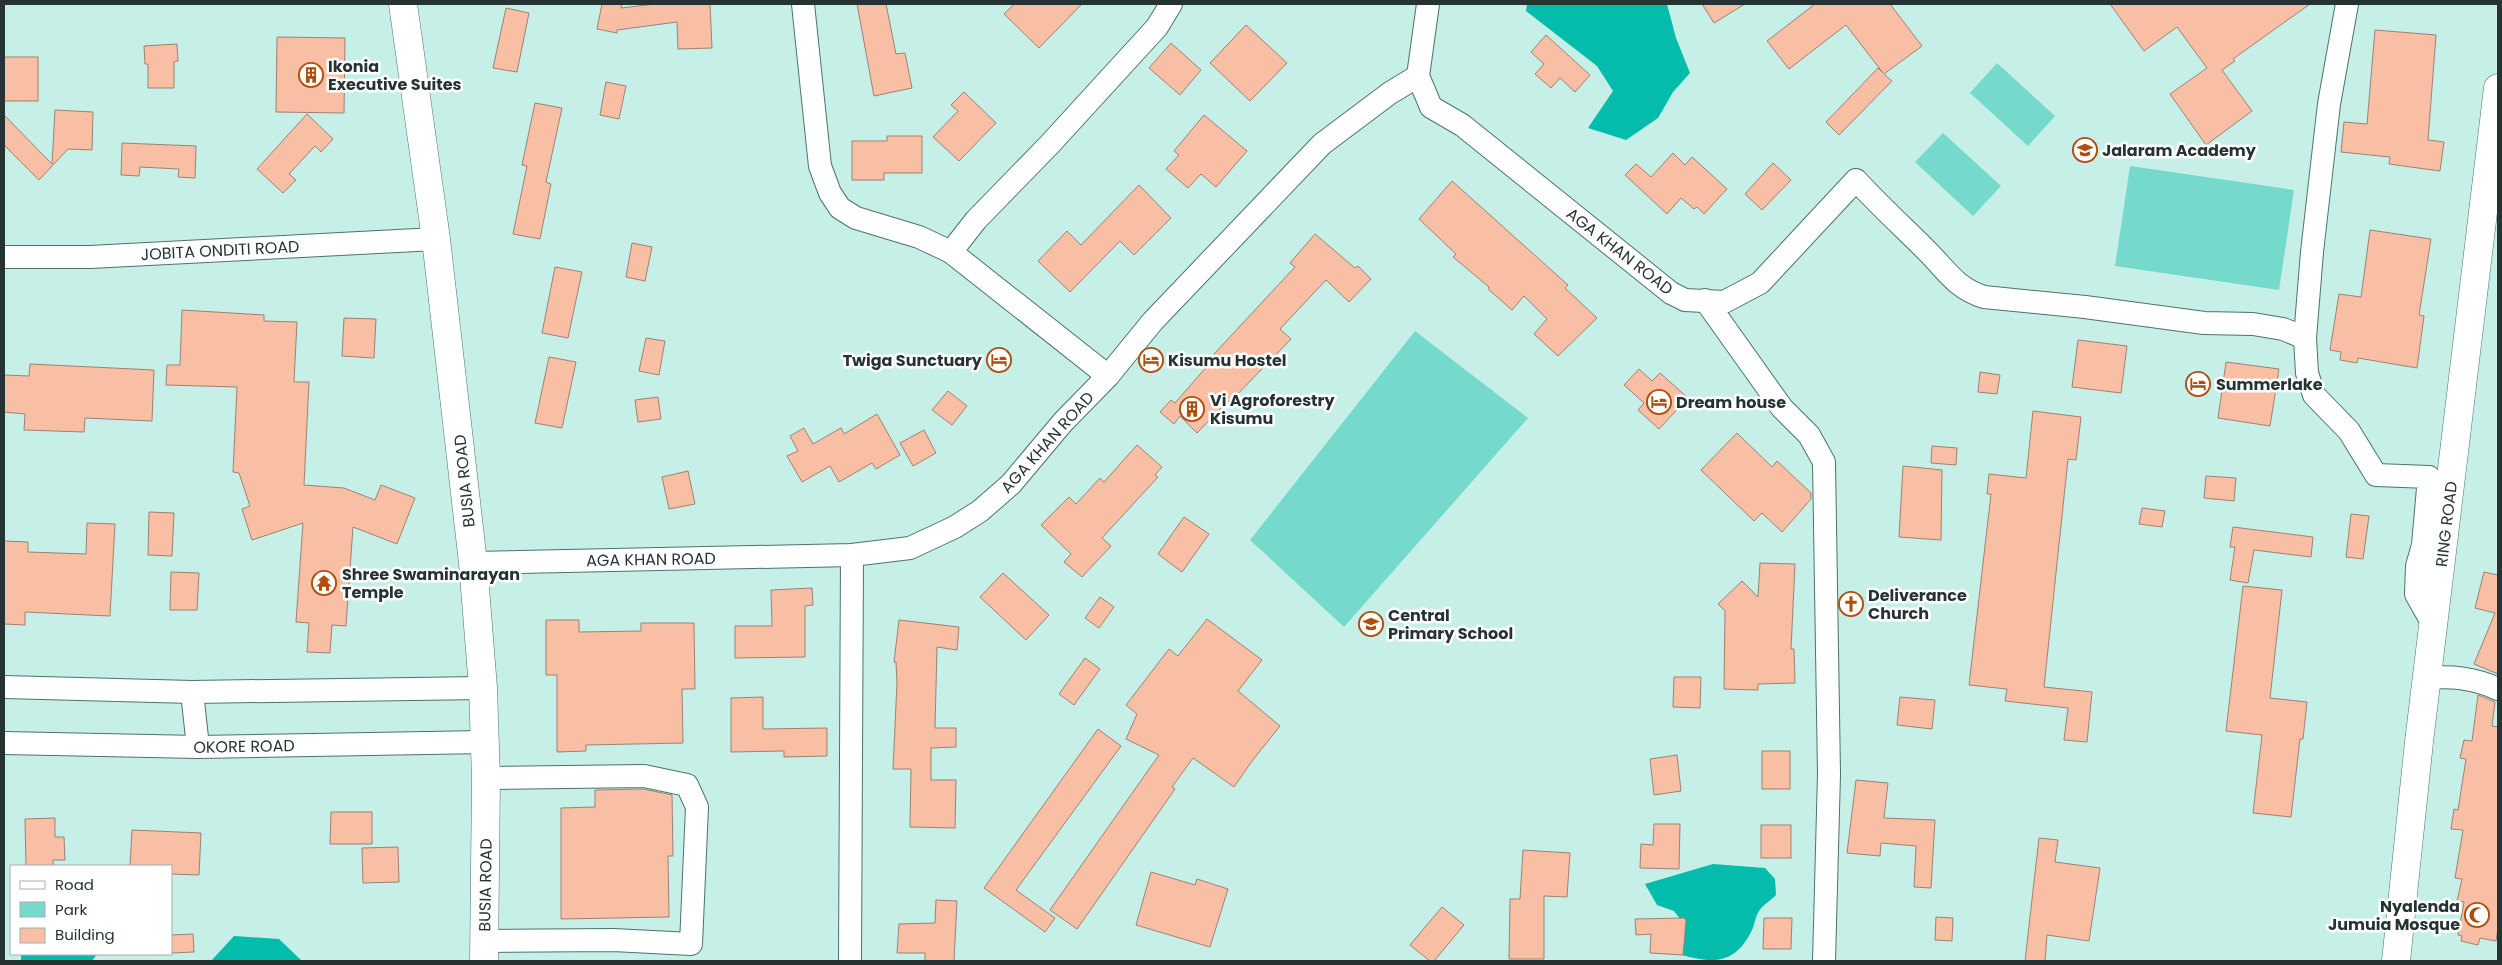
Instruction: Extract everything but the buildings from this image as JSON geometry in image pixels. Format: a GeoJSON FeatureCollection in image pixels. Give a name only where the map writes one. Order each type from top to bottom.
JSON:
{"type":"FeatureCollection","features":[{"type":"Feature","properties":{"kind":"main road","name":"BUSIA ROAD"},"geometry":{"type":"LineString","coordinates":[[403,4],[436,239],[473,563],[483,688],[485,742],[484,951]]}},
{"type":"Feature","properties":{"kind":"main road","name":"RING ROAD"},"geometry":{"type":"LineString","coordinates":[[2396,961],[2427,678],[2498,88]]}},
{"type":"Feature","properties":{"kind":"street"},"geometry":{"type":"LineString","coordinates":[[803,4],[820,166],[830,193],[840,208],[856,218],[919,237],[951,252],[1108,376]]}},
{"type":"Feature","properties":{"kind":"street"},"geometry":{"type":"LineString","coordinates":[[951,252],[976,220],[1050,144],[1157,27],[1171,4]]}},
{"type":"Feature","properties":{"kind":"street"},"geometry":{"type":"LineString","coordinates":[[1418,76],[1428,4]]}},
{"type":"Feature","properties":{"kind":"street"},"geometry":{"type":"LineString","coordinates":[[2347,4],[2328,104],[2305,338],[2306,373],[2314,396],[2349,431],[2376,475],[2430,477],[2423,544],[2416,566],[2416,594],[2434,626]]}},
{"type":"Feature","properties":{"kind":"street","name":"AGA KHAN ROAD"},"geometry":{"type":"LineString","coordinates":[[473,563],[852,555],[910,548],[955,527],[980,511],[1011,484],[1063,422],[1108,376],[1154,321],[1322,144],[1418,76],[1431,107],[1462,125],[1671,293],[1685,300],[1724,302],[1760,283],[1856,180],[1968,292],[1984,297],[2085,306],[2204,323],[2253,324],[2283,329],[2305,338]]}},
{"type":"Feature","properties":{"kind":"street","name":"JOBITA ONDITI ROAD"},"geometry":{"type":"LineString","coordinates":[[4,257],[90,257],[436,239]]}},
{"type":"Feature","properties":{"kind":"street"},"geometry":{"type":"LineString","coordinates":[[1705,300],[1782,408],[1809,435],[1824,462],[1829,774],[1824,961]]}},
{"type":"Feature","properties":{"kind":"street"},"geometry":{"type":"LineString","coordinates":[[850,961],[852,555]]}},
{"type":"Feature","properties":{"kind":"street"},"geometry":{"type":"LineString","coordinates":[[2427,678],[2453,676],[2472,679],[2498,689]]}},
{"type":"Feature","properties":{"kind":"street"},"geometry":{"type":"LineString","coordinates":[[4,687],[192,692],[483,688]]}},
{"type":"Feature","properties":{"kind":"street"},"geometry":{"type":"LineString","coordinates":[[192,692],[198,747]]}},
{"type":"Feature","properties":{"kind":"street","name":"OKORE ROAD"},"geometry":{"type":"LineString","coordinates":[[4,743],[198,747],[485,742]]}},
{"type":"Feature","properties":{"kind":"street"},"geometry":{"type":"LineString","coordinates":[[484,951],[613,940],[691,944],[697,807],[687,785],[644,776],[486,778]]}},
{"type":"Feature","properties":{"kind":"green space"},"geometry":{"type":"Polygon","coordinates":[[[1527,4],[1667,4],[1676,38],[1690,73],[1673,92],[1658,118],[1626,140],[1588,128],[1613,91],[1597,66],[1526,11],[1527,4]]]}},
{"type":"Feature","properties":{"kind":"green space"},"geometry":{"type":"Polygon","coordinates":[[[1997,63],[2055,116],[2028,146],[1970,93],[1997,63]]]}},
{"type":"Feature","properties":{"kind":"green space"},"geometry":{"type":"Polygon","coordinates":[[[1943,133],[2001,186],[1973,216],[1915,162],[1943,133]]]}},
{"type":"Feature","properties":{"kind":"green space"},"geometry":{"type":"Polygon","coordinates":[[[2130,166],[2294,190],[2279,290],[2115,266],[2130,166]]]}},
{"type":"Feature","properties":{"kind":"green space"},"geometry":{"type":"Polygon","coordinates":[[[1415,331],[1528,418],[1344,627],[1250,540],[1415,331]]]}},
{"type":"Feature","properties":{"kind":"green space"},"geometry":{"type":"Polygon","coordinates":[[[1713,864],[1765,868],[1775,879],[1776,895],[1760,909],[1752,930],[1745,941],[1730,956],[1712,960],[1678,954],[1684,924],[1674,911],[1657,905],[1645,884],[1713,864]]]}},
{"type":"Feature","properties":{"kind":"green space"},"geometry":{"type":"Polygon","coordinates":[[[234,936],[279,939],[302,961],[211,961],[234,936]]]}},
{"type":"Feature","properties":{"kind":"green space"},"geometry":{"type":"Polygon","coordinates":[[[21,955],[96,955],[92,961],[21,961],[21,955]]]}},
{"type":"Feature","properties":{"kind":"place","name":"Ikonia Executive Suites"},"geometry":{"type":"Point","coordinates":[311,75]}},
{"type":"Feature","properties":{"kind":"place","name":"Jalaram Academy"},"geometry":{"type":"Point","coordinates":[2085,150]}},
{"type":"Feature","properties":{"kind":"place","name":"Twiga Sunctuary"},"geometry":{"type":"Point","coordinates":[999,360]}},
{"type":"Feature","properties":{"kind":"place","name":"Kisumu Hostel"},"geometry":{"type":"Point","coordinates":[1151,360]}},
{"type":"Feature","properties":{"kind":"place","name":"Summerlake"},"geometry":{"type":"Point","coordinates":[2198,384]}},
{"type":"Feature","properties":{"kind":"place","name":"Dream house"},"geometry":{"type":"Point","coordinates":[1659,402]}},
{"type":"Feature","properties":{"kind":"place","name":"Vi Agroforestry Kisumu"},"geometry":{"type":"Point","coordinates":[1192,409]}},
{"type":"Feature","properties":{"kind":"place","name":"Shree Swaminarayan Temple"},"geometry":{"type":"Point","coordinates":[324,583]}},
{"type":"Feature","properties":{"kind":"place","name":"Deliverance Church"},"geometry":{"type":"Point","coordinates":[1851,604]}},
{"type":"Feature","properties":{"kind":"place","name":"Central Primary School"},"geometry":{"type":"Point","coordinates":[1371,624]}},
{"type":"Feature","properties":{"kind":"place","name":"Nyalenda Jumuia Mosque"},"geometry":{"type":"Point","coordinates":[2477,915]}}]}
